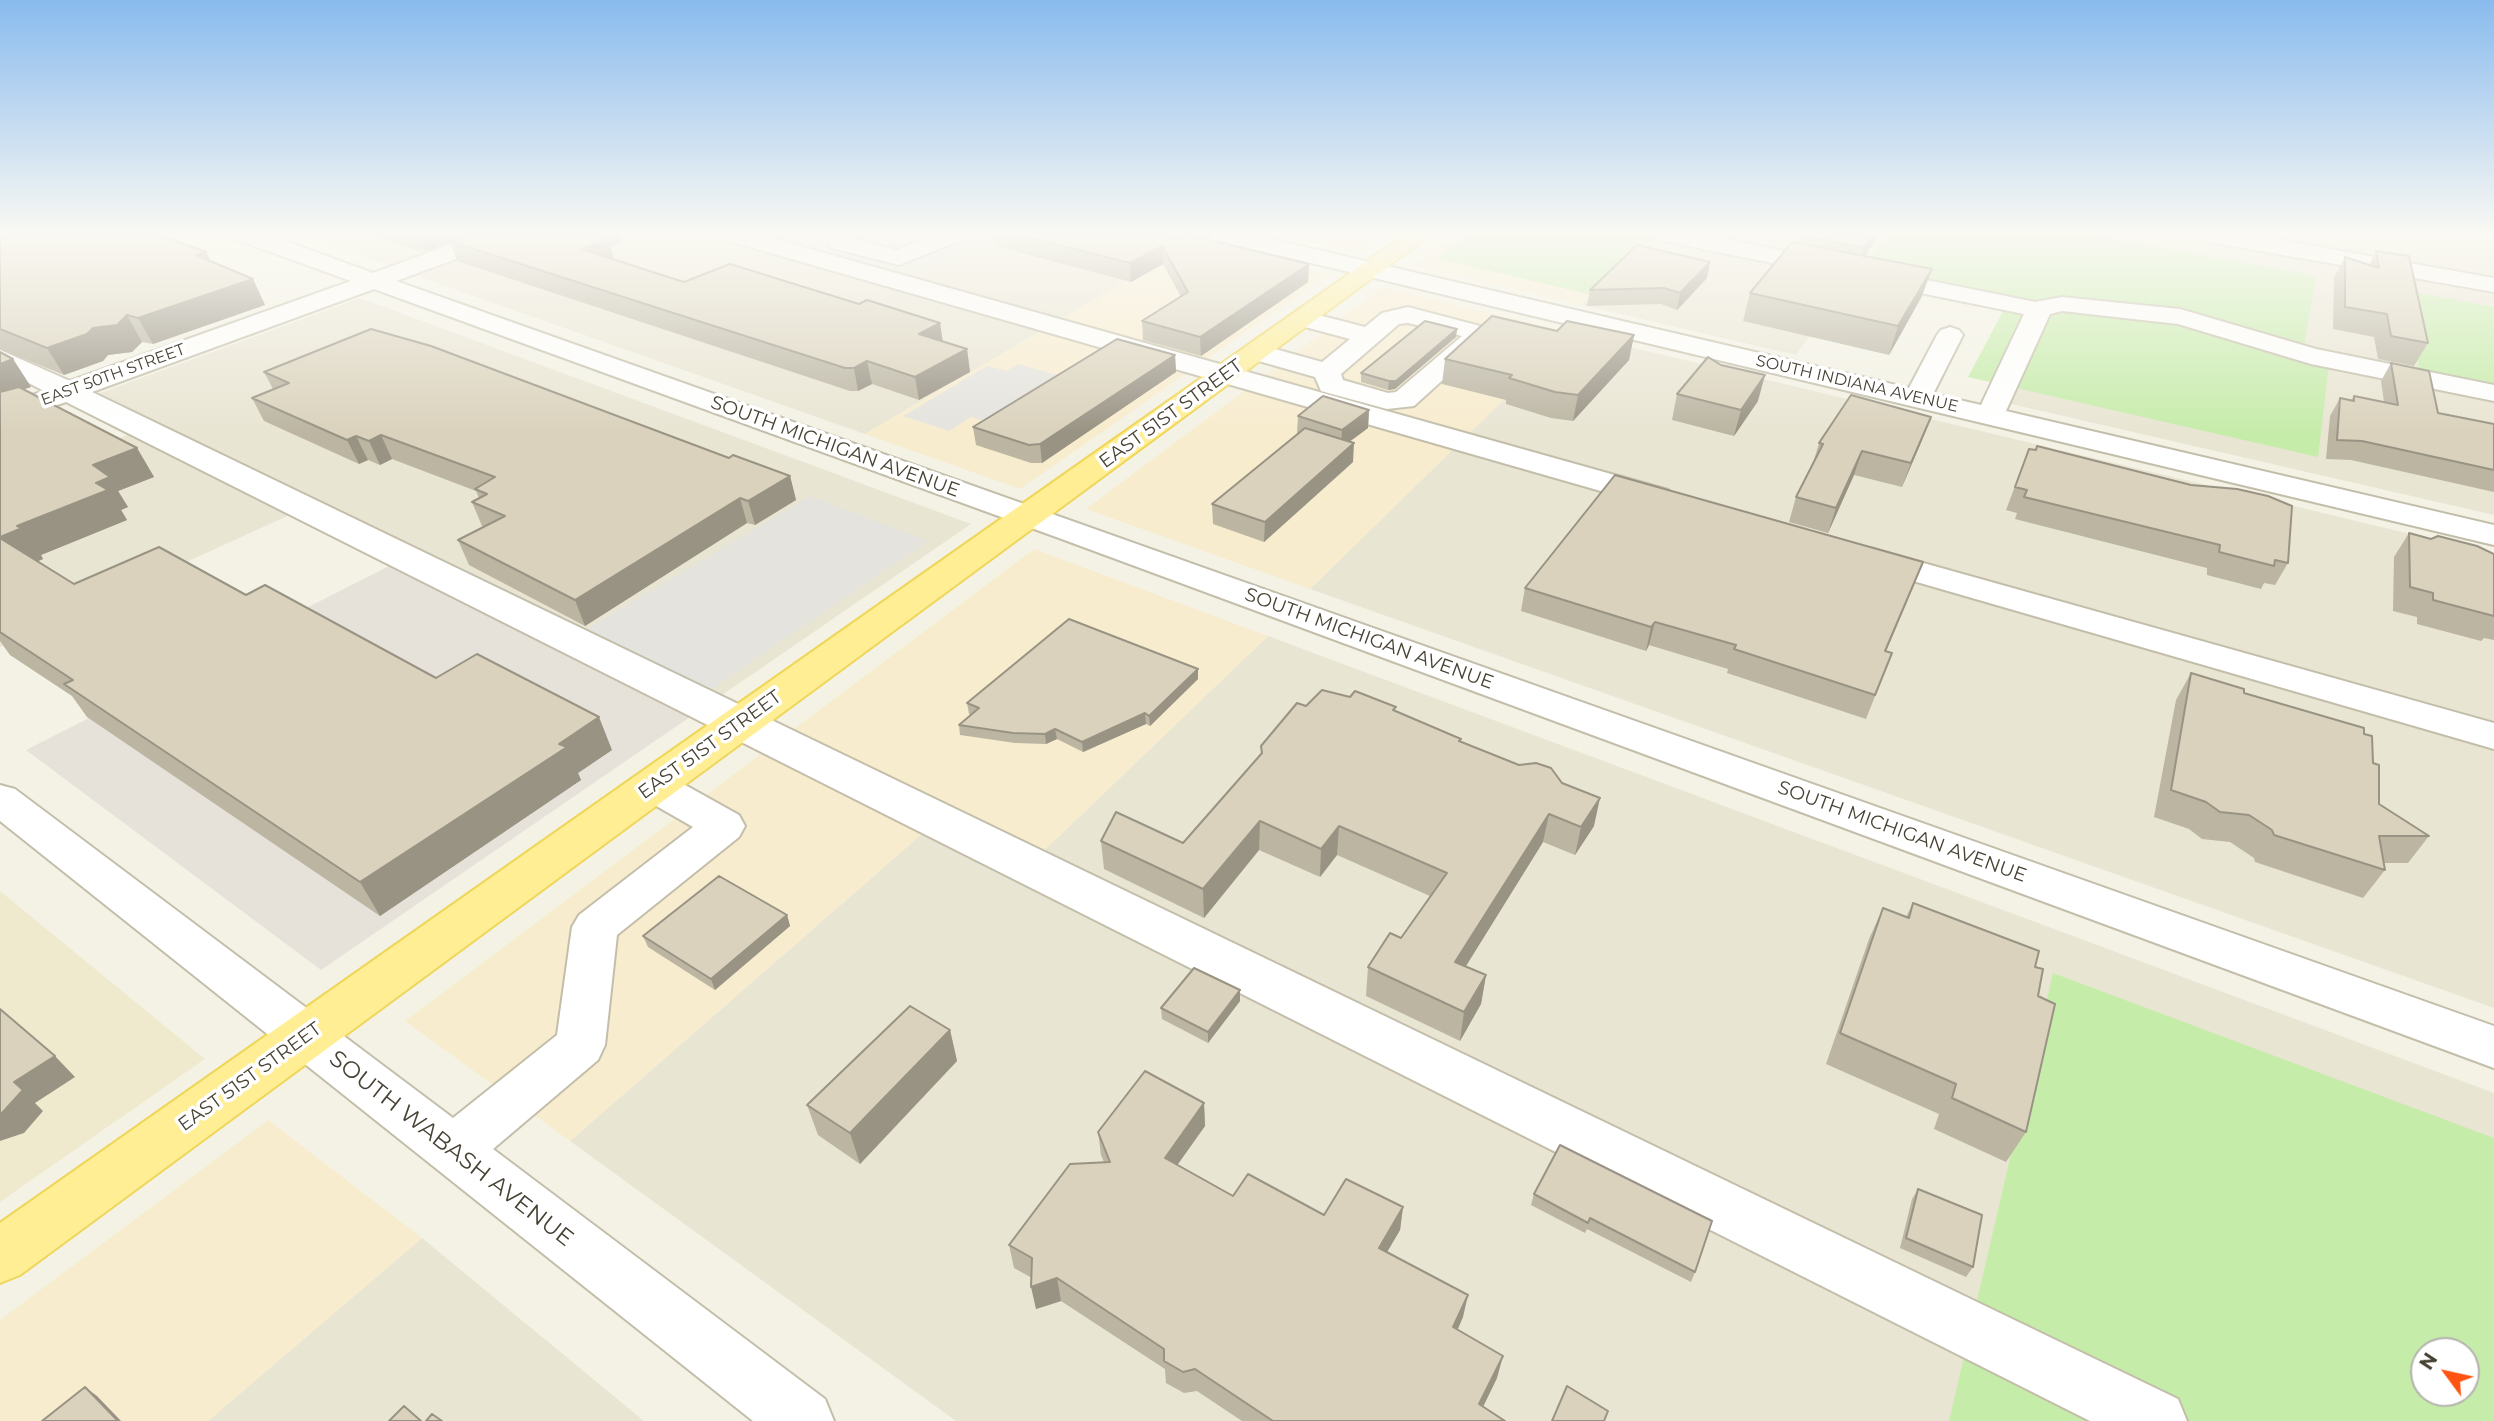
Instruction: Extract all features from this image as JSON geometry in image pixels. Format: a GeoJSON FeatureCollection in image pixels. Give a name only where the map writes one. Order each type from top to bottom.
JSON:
{"type":"FeatureCollection","features":[{"type":"Feature","properties":{"kind":"main road","name":"EAST 51ST STREET"},"geometry":{"type":"LineString","coordinates":[[0,1256],[1329,300]]}},
{"type":"Feature","properties":{"kind":"street","name":"EAST 50TH STREET"},"geometry":{"type":"LineString","coordinates":[[0,416],[321,300]]}},
{"type":"Feature","properties":{"kind":"street","name":"SOUTH MICHIGAN AVENUE"},"geometry":{"type":"LineString","coordinates":[[423,300],[1029,516],[2494,1047]]}},
{"type":"Feature","properties":{"kind":"street"},"geometry":{"type":"LineString","coordinates":[[965,300],[1692,507]]}},
{"type":"Feature","properties":{"kind":"street"},"geometry":{"type":"LineString","coordinates":[[1451,326],[1482,300]]}},
{"type":"Feature","properties":{"kind":"street","name":"SOUTH INDIANA AVENUE"},"geometry":{"type":"LineString","coordinates":[[1500,300],[2494,534]]}},
{"type":"Feature","properties":{"kind":"street"},"geometry":{"type":"LineString","coordinates":[[1991,300],[2039,310]]}},
{"type":"Feature","properties":{"kind":"street"},"geometry":{"type":"LineString","coordinates":[[1990,416],[2039,310],[2046,305],[2062,304],[2180,317],[2311,356],[2494,393]]}},
{"type":"Feature","properties":{"kind":"street"},"geometry":{"type":"LineString","coordinates":[[1408,315],[1471,331],[1477,337],[1404,400],[1387,401],[1331,385],[1326,372],[1391,318],[1408,315]]}},
{"type":"Feature","properties":{"kind":"street"},"geometry":{"type":"LineString","coordinates":[[1303,319],[1370,336]]}},
{"type":"Feature","properties":{"kind":"street"},"geometry":{"type":"LineString","coordinates":[[1917,399],[1950,335]]}},
{"type":"Feature","properties":{"kind":"street"},"geometry":{"type":"LineString","coordinates":[[1257,352],[1326,372]]}},
{"type":"Feature","properties":{"kind":"street"},"geometry":{"type":"LineString","coordinates":[[0,358],[2156,1421]]}},
{"type":"Feature","properties":{"kind":"street"},"geometry":{"type":"LineString","coordinates":[[1839,549],[2494,736]]}},
{"type":"Feature","properties":{"kind":"street"},"geometry":{"type":"LineString","coordinates":[[453,1150],[580,1045],[595,927],[724,826],[654,786]]}},
{"type":"Feature","properties":{"kind":"street","name":"SOUTH WABASH AVENUE"},"geometry":{"type":"LineString","coordinates":[[0,799],[803,1421]]}},
{"type":"Feature","properties":{"kind":"shaded area"},"geometry":{"type":"Polygon","coordinates":[[[354,300],[366,300],[971,524],[706,706],[305,508],[0,647],[0,484],[143,429],[84,399],[354,300]]]}},
{"type":"Feature","properties":{"kind":"shaded area"},"geometry":{"type":"Polygon","coordinates":[[[486,300],[1093,300],[865,434],[486,300]]]}},
{"type":"Feature","properties":{"kind":"shaded area"},"geometry":{"type":"Polygon","coordinates":[[[1093,300],[1292,300],[1020,489],[865,434],[1093,300]]]}},
{"type":"Feature","properties":{"kind":"shaded area"},"geometry":{"type":"Polygon","coordinates":[[[1365,300],[1438,300],[1572,333],[1310,589],[1086,509],[1365,300]]]}},
{"type":"Feature","properties":{"kind":"shaded area"},"geometry":{"type":"Polygon","coordinates":[[[1561,300],[1586,300],[1581,305],[1561,300]]]}},
{"type":"Feature","properties":{"kind":"shaded area"},"geometry":{"type":"Polygon","coordinates":[[[1586,300],[1835,300],[1796,355],[1581,305],[1586,300]]]}},
{"type":"Feature","properties":{"kind":"shaded area"},"geometry":{"type":"Polygon","coordinates":[[[1990,300],[2494,300],[2494,515],[1985,398],[2028,308],[1990,300]]]}},
{"type":"Feature","properties":{"kind":"shaded area"},"geometry":{"type":"Polygon","coordinates":[[[1572,333],[2494,554],[2494,1008],[1310,589],[1572,333]]]}},
{"type":"Feature","properties":{"kind":"shaded area"},"geometry":{"type":"Polygon","coordinates":[[[1018,364],[1061,376],[989,423],[971,417],[949,431],[903,416],[987,366],[1007,371],[1018,364]]]}},
{"type":"Feature","properties":{"kind":"shaded area"},"geometry":{"type":"Polygon","coordinates":[[[810,496],[928,541],[708,691],[587,629],[810,496]]]}},
{"type":"Feature","properties":{"kind":"shaded area"},"geometry":{"type":"Polygon","coordinates":[[[1034,549],[1268,636],[1029,865],[938,820],[570,1141],[405,1021],[1034,549]]]}},
{"type":"Feature","properties":{"kind":"shaded area"},"geometry":{"type":"Polygon","coordinates":[[[405,558],[706,706],[321,970],[26,750],[405,558]]]}},
{"type":"Feature","properties":{"kind":"shaded area"},"geometry":{"type":"Polygon","coordinates":[[[1268,636],[2494,1093],[2494,1421],[956,1421],[570,1141],[938,820],[1029,865],[1268,636]]]}},
{"type":"Feature","properties":{"kind":"shaded area"},"geometry":{"type":"Polygon","coordinates":[[[0,891],[205,1059],[0,1202],[0,891]]]}},
{"type":"Feature","properties":{"kind":"shaded area"},"geometry":{"type":"Polygon","coordinates":[[[268,1120],[422,1238],[208,1421],[0,1421],[0,1320],[268,1120]]]}},
{"type":"Feature","properties":{"kind":"shaded area"},"geometry":{"type":"Polygon","coordinates":[[[422,1238],[644,1421],[208,1421],[422,1238]]]}},
{"type":"Feature","properties":{"kind":"green space"},"geometry":{"type":"Polygon","coordinates":[[[2009,300],[2312,300],[2302,358],[2329,365],[2318,457],[1968,377],[2009,300]]]}},
{"type":"Feature","properties":{"kind":"green space"},"geometry":{"type":"Polygon","coordinates":[[[2414,300],[2458,300],[2494,307],[2494,387],[2419,373],[2414,300]]]}},
{"type":"Feature","properties":{"kind":"green space"},"geometry":{"type":"Polygon","coordinates":[[[2053,973],[2494,1138],[2494,1421],[1949,1421],[2053,973]]]}},
{"type":"Feature","properties":{"kind":"building"},"geometry":{"type":"Polygon","coordinates":[[[0,300],[190,300],[138,318],[127,315],[117,325],[93,328],[87,334],[47,348],[0,329],[0,300]]]}},
{"type":"Feature","properties":{"kind":"building"},"geometry":{"type":"Polygon","coordinates":[[[634,300],[847,300],[859,304],[868,300],[940,323],[919,334],[967,349],[915,377],[867,361],[854,368],[845,368],[634,300]]]}},
{"type":"Feature","properties":{"kind":"building"},"geometry":{"type":"Polygon","coordinates":[[[1175,300],[1255,300],[1200,337],[1142,321],[1175,300]]]}},
{"type":"Feature","properties":{"kind":"building"},"geometry":{"type":"Polygon","coordinates":[[[1783,300],[1913,300],[1898,326],[1783,300]]]}},
{"type":"Feature","properties":{"kind":"building"},"geometry":{"type":"Polygon","coordinates":[[[2345,300],[2419,300],[2428,343],[2391,336],[2387,314],[2345,307],[2345,300]]]}},
{"type":"Feature","properties":{"kind":"building"},"geometry":{"type":"Polygon","coordinates":[[[1492,316],[1557,331],[1567,321],[1634,335],[1578,395],[1555,392],[1509,378],[1512,375],[1445,359],[1492,316]]]}},
{"type":"Feature","properties":{"kind":"building"},"geometry":{"type":"Polygon","coordinates":[[[1425,321],[1457,329],[1396,381],[1361,373],[1425,321]]]}},
{"type":"Feature","properties":{"kind":"building"},"geometry":{"type":"Polygon","coordinates":[[[371,329],[431,346],[729,458],[733,455],[790,476],[748,501],[740,498],[575,600],[458,540],[505,516],[472,502],[487,494],[475,489],[495,477],[381,435],[369,441],[356,436],[347,440],[252,398],[289,383],[264,372],[371,329]]]}},
{"type":"Feature","properties":{"kind":"building"},"geometry":{"type":"Polygon","coordinates":[[[1117,339],[1175,355],[1040,444],[1029,445],[973,427],[1117,339]]]}},
{"type":"Feature","properties":{"kind":"building"},"geometry":{"type":"Polygon","coordinates":[[[0,352],[13,359],[0,364],[0,352]]]}},
{"type":"Feature","properties":{"kind":"building"},"geometry":{"type":"Polygon","coordinates":[[[1708,357],[1721,365],[1765,375],[1741,410],[1677,394],[1708,357]]]}},
{"type":"Feature","properties":{"kind":"building"},"geometry":{"type":"Polygon","coordinates":[[[2391,363],[2429,371],[2438,413],[2494,424],[2494,470],[2362,441],[2337,440],[2340,398],[2354,401],[2354,396],[2398,405],[2391,363]]]}},
{"type":"Feature","properties":{"kind":"building"},"geometry":{"type":"Polygon","coordinates":[[[19,387],[137,448],[93,465],[110,477],[96,483],[108,490],[17,526],[22,528],[0,537],[0,392],[19,387]]]}},
{"type":"Feature","properties":{"kind":"building"},"geometry":{"type":"Polygon","coordinates":[[[1851,395],[1931,417],[1911,463],[1862,451],[1836,508],[1796,497],[1823,444],[1819,443],[1851,395]]]}},
{"type":"Feature","properties":{"kind":"building"},"geometry":{"type":"Polygon","coordinates":[[[1323,396],[1369,410],[1342,430],[1298,416],[1323,396]]]}},
{"type":"Feature","properties":{"kind":"building"},"geometry":{"type":"Polygon","coordinates":[[[1305,428],[1354,443],[1265,522],[1212,504],[1305,428]]]}},
{"type":"Feature","properties":{"kind":"building"},"geometry":{"type":"Polygon","coordinates":[[[2037,446],[2191,485],[2237,489],[2268,496],[2292,506],[2288,563],[2275,560],[2274,566],[2219,552],[2220,545],[2024,497],[2027,490],[2015,487],[2029,449],[2036,450],[2037,446]]]}},
{"type":"Feature","properties":{"kind":"building"},"geometry":{"type":"Polygon","coordinates":[[[1615,475],[1923,562],[1885,651],[1892,653],[1875,695],[1734,649],[1736,645],[1655,622],[1651,627],[1525,588],[1615,475]]]}},
{"type":"Feature","properties":{"kind":"building"},"geometry":{"type":"Polygon","coordinates":[[[2409,533],[2431,539],[2438,536],[2477,546],[2494,554],[2494,616],[2433,600],[2433,593],[2410,587],[2409,533]]]}},
{"type":"Feature","properties":{"kind":"building"},"geometry":{"type":"Polygon","coordinates":[[[0,538],[74,584],[159,547],[246,595],[265,585],[436,678],[477,654],[599,717],[559,744],[567,747],[360,882],[64,684],[73,680],[0,632],[0,538]]]}},
{"type":"Feature","properties":{"kind":"building"},"geometry":{"type":"Polygon","coordinates":[[[1069,619],[1198,669],[1149,716],[1145,713],[1082,742],[1055,729],[1045,734],[1013,733],[959,725],[979,708],[967,703],[1069,619]]]}},
{"type":"Feature","properties":{"kind":"building"},"geometry":{"type":"Polygon","coordinates":[[[2191,673],[2244,689],[2244,693],[2364,728],[2364,734],[2372,736],[2373,763],[2379,765],[2379,804],[2429,836],[2379,836],[2385,870],[2274,835],[2272,830],[2249,815],[2220,812],[2206,802],[2171,790],[2191,673]]]}},
{"type":"Feature","properties":{"kind":"building"},"geometry":{"type":"Polygon","coordinates":[[[1322,690],[1350,697],[1355,691],[1396,707],[1393,710],[1461,739],[1459,741],[1519,765],[1536,763],[1551,768],[1562,783],[1600,798],[1581,827],[1549,814],[1455,962],[1486,975],[1464,1012],[1368,967],[1390,933],[1401,938],[1447,873],[1339,826],[1321,849],[1260,821],[1203,889],[1101,841],[1116,812],[1183,843],[1262,753],[1261,746],[1297,703],[1306,706],[1322,690]]]}},
{"type":"Feature","properties":{"kind":"building"},"geometry":{"type":"Polygon","coordinates":[[[719,876],[787,915],[711,979],[643,936],[719,876]]]}},
{"type":"Feature","properties":{"kind":"building"},"geometry":{"type":"Polygon","coordinates":[[[1913,903],[2039,951],[2035,967],[2043,969],[2038,996],[2055,1004],[2026,1132],[1952,1098],[1956,1084],[1840,1033],[1883,908],[1909,918],[1913,903]]]}},
{"type":"Feature","properties":{"kind":"building"},"geometry":{"type":"Polygon","coordinates":[[[1194,968],[1240,990],[1208,1032],[1161,1008],[1194,968]]]}},
{"type":"Feature","properties":{"kind":"building"},"geometry":{"type":"Polygon","coordinates":[[[910,1006],[950,1030],[850,1133],[807,1105],[910,1006]]]}},
{"type":"Feature","properties":{"kind":"building"},"geometry":{"type":"Polygon","coordinates":[[[0,1009],[55,1056],[14,1082],[23,1090],[2,1113],[0,1113],[0,1009]]]}},
{"type":"Feature","properties":{"kind":"building"},"geometry":{"type":"Polygon","coordinates":[[[1145,1071],[1204,1103],[1165,1158],[1233,1196],[1248,1174],[1324,1215],[1346,1179],[1403,1207],[1379,1248],[1468,1295],[1453,1327],[1503,1356],[1479,1404],[1505,1421],[1273,1421],[1195,1369],[1183,1372],[1164,1361],[1164,1349],[1057,1278],[1031,1287],[1032,1258],[1009,1245],[1070,1164],[1110,1162],[1098,1132],[1145,1071]]]}},
{"type":"Feature","properties":{"kind":"building"},"geometry":{"type":"Polygon","coordinates":[[[1560,1145],[1712,1221],[1695,1272],[1590,1218],[1588,1223],[1534,1194],[1560,1145]]]}},
{"type":"Feature","properties":{"kind":"building"},"geometry":{"type":"Polygon","coordinates":[[[1918,1189],[1982,1215],[1973,1267],[1906,1238],[1918,1189]]]}},
{"type":"Feature","properties":{"kind":"building"},"geometry":{"type":"Polygon","coordinates":[[[1567,1386],[1608,1411],[1604,1421],[1552,1421],[1567,1386]]]}},
{"type":"Feature","properties":{"kind":"building"},"geometry":{"type":"Polygon","coordinates":[[[85,1387],[118,1421],[42,1421],[85,1387]]]}},
{"type":"Feature","properties":{"kind":"building"},"geometry":{"type":"Polygon","coordinates":[[[404,1406],[421,1421],[389,1421],[404,1406]]]}},
{"type":"Feature","properties":{"kind":"building"},"geometry":{"type":"Polygon","coordinates":[[[432,1414],[442,1421],[426,1421],[432,1414]]]}}]}
